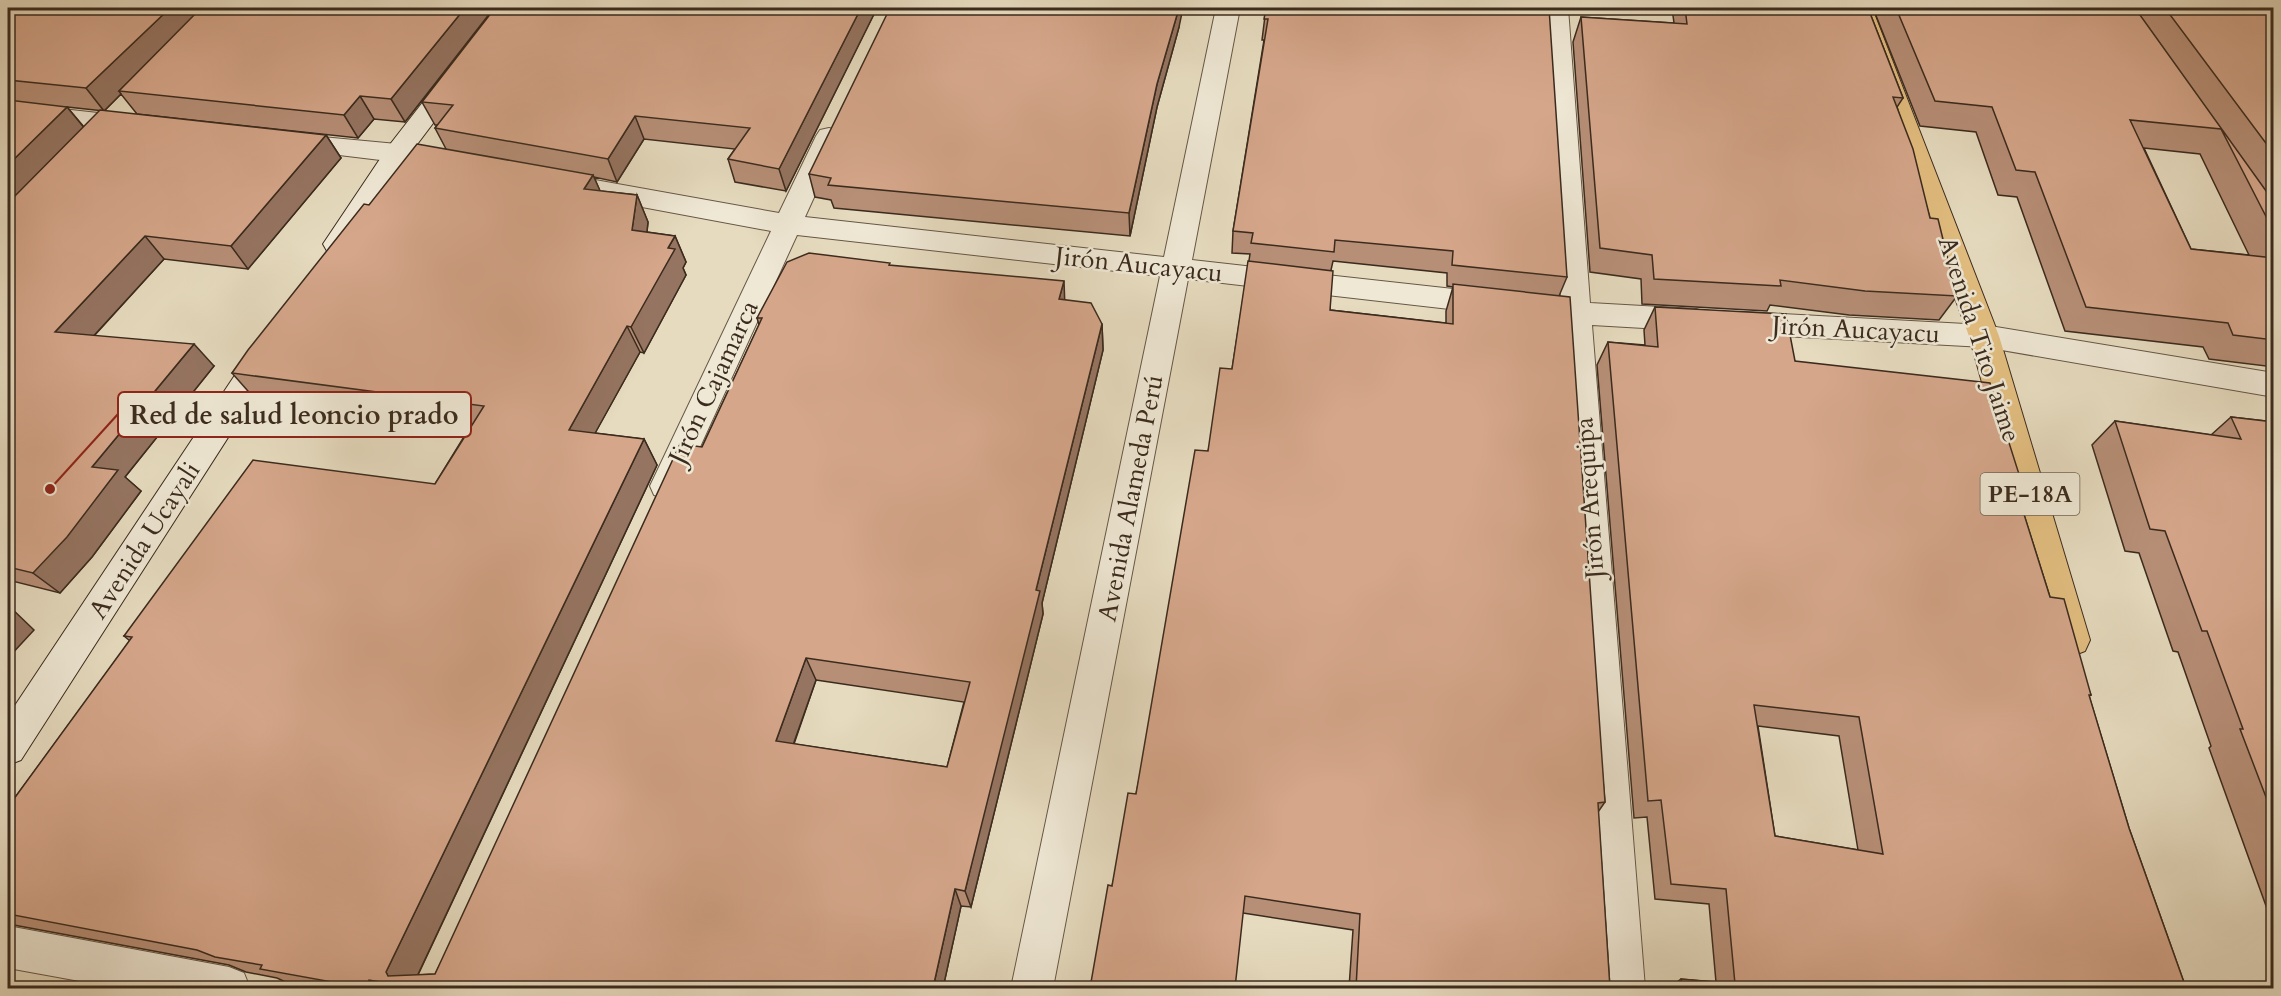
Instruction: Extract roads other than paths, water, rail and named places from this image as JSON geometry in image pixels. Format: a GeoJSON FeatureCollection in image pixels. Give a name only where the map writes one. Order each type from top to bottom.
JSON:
{"type":"FeatureCollection","features":[{"type":"Feature","properties":{"kind":"highway","name":"Avenida Tito Jaime"},"geometry":{"type":"LineString","coordinates":[[1860,8],[1984,336],[2080,668]]}},
{"type":"Feature","properties":{"kind":"street"},"geometry":{"type":"LineString","coordinates":[[319,272],[397,153],[508,8]]}},
{"type":"Feature","properties":{"kind":"street","name":"Avenida Alameda Perú"},"geometry":{"type":"LineString","coordinates":[[1032,988],[1228,8]]}},
{"type":"Feature","properties":{"kind":"street","name":"Jirón Arequipa"},"geometry":{"type":"LineString","coordinates":[[1557,8],[1576,313],[1624,988]]}},
{"type":"Feature","properties":{"kind":"street"},"geometry":{"type":"LineString","coordinates":[[85,147],[133,98]]}},
{"type":"Feature","properties":{"kind":"street"},"geometry":{"type":"LineString","coordinates":[[8,111],[154,128]]}},
{"type":"Feature","properties":{"kind":"street","name":"Jirón Cajamarca"},"geometry":{"type":"LineString","coordinates":[[652,515],[786,224],[841,111]]}},
{"type":"Feature","properties":{"kind":"street"},"geometry":{"type":"LineString","coordinates":[[270,140],[397,153],[456,164]]}},
{"type":"Feature","properties":{"kind":"street","name":"Jirón Aucayacu"},"geometry":{"type":"LineString","coordinates":[[527,177],[786,224],[1576,313],[1984,336],[2274,385]]}},
{"type":"Feature","properties":{"kind":"street","name":"Avenida Ucayali"},"geometry":{"type":"LineString","coordinates":[[8,748],[280,331]]}},
{"type":"Feature","properties":{"kind":"street"},"geometry":{"type":"LineString","coordinates":[[8,947],[229,988]]}},
{"type":"Feature","properties":{"kind":"place","name":"Red de salud leoncio prado"},"geometry":{"type":"Point","coordinates":[50,489]}}]}
